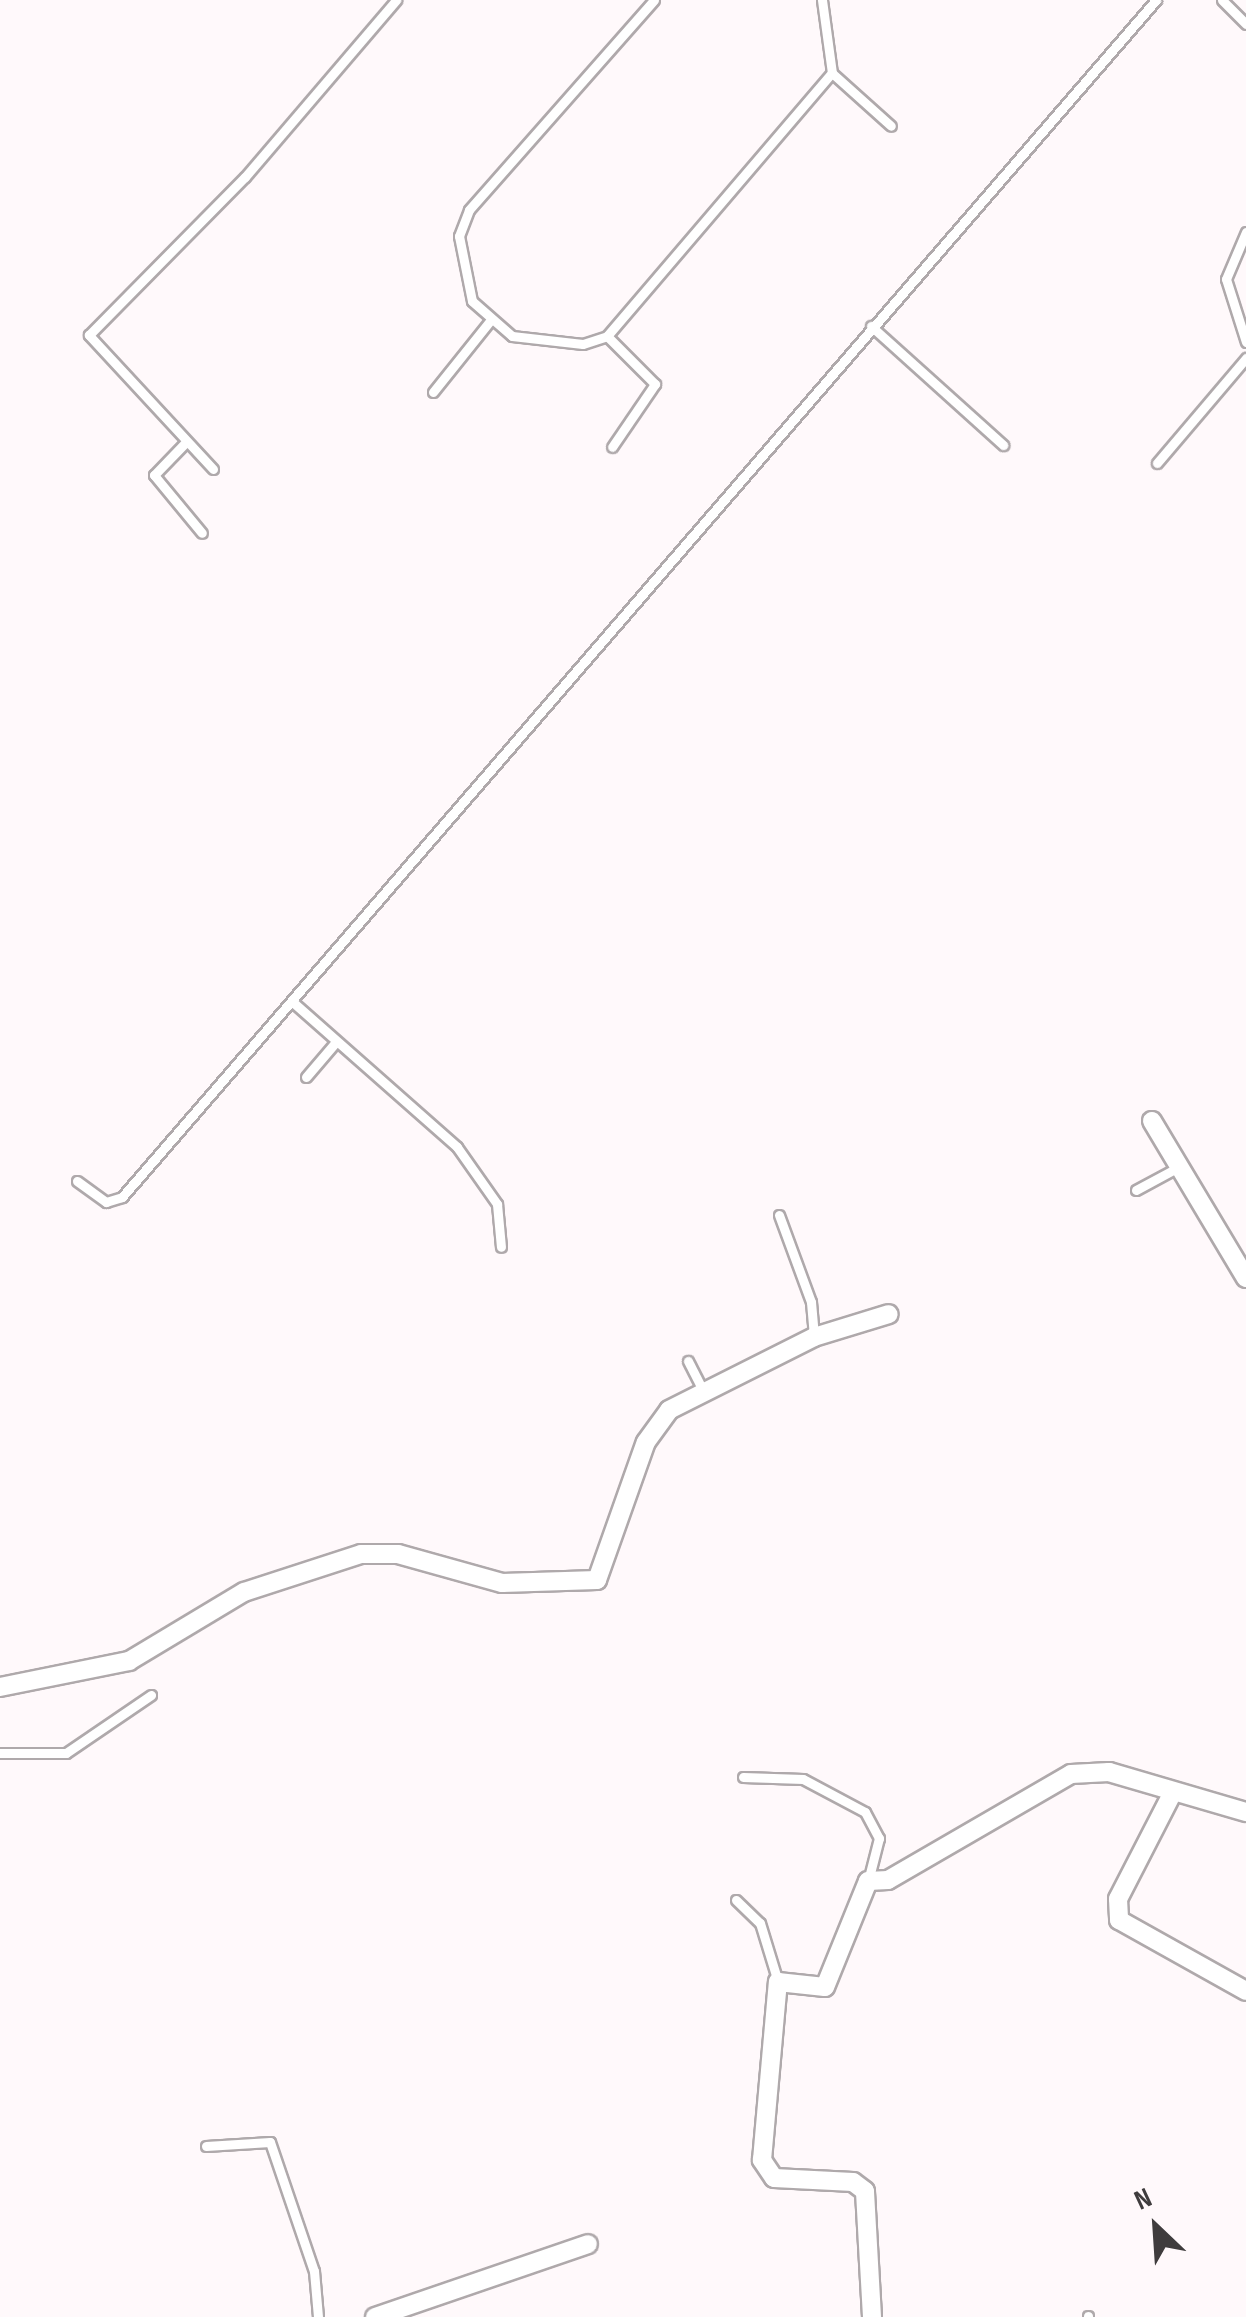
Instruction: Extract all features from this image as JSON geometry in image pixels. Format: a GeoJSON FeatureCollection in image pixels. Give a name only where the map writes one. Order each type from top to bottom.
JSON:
{"type":"FeatureCollection","features":[{"type":"Feature","properties":{"kind":"street"},"geometry":{"type":"LineString","coordinates":[[1152,1121],[1175,1169],[1246,1278]]}},
{"type":"Feature","properties":{"kind":"street"},"geometry":{"type":"LineString","coordinates":[[0,1687],[129,1661],[244,1592],[361,1554],[398,1554],[502,1583],[597,1580],[657,1422],[702,1388],[814,1338],[888,1314]]}},
{"type":"Feature","properties":{"kind":"street"},"geometry":{"type":"LineString","coordinates":[[872,2317],[865,2191],[774,2178],[762,2160],[778,1982],[830,1983],[868,1881],[888,1880],[1071,1774],[1110,1772],[1172,1794],[1246,1812]]}},
{"type":"Feature","properties":{"kind":"street"},"geometry":{"type":"LineString","coordinates":[[1172,1794],[1118,1898],[1119,1920],[1246,1991]]}},
{"type":"Feature","properties":{"kind":"street"},"geometry":{"type":"LineString","coordinates":[[376,2317],[588,2244]]}},
{"type":"Feature","properties":{"kind":"lane"},"geometry":{"type":"LineString","coordinates":[[213,469],[89,335],[245,177],[396,0]]}},
{"type":"Feature","properties":{"kind":"lane"},"geometry":{"type":"LineString","coordinates":[[654,0],[469,210],[461,267],[489,322],[542,342],[606,336],[832,74]]}},
{"type":"Feature","properties":{"kind":"lane"},"geometry":{"type":"LineString","coordinates":[[822,0],[832,74],[890,126]]}},
{"type":"Feature","properties":{"kind":"lane"},"geometry":{"type":"LineString","coordinates":[[77,1182],[106,1202],[122,1196],[295,1004],[871,326],[1156,0]]}},
{"type":"Feature","properties":{"kind":"lane"},"geometry":{"type":"LineString","coordinates":[[1222,0],[1246,24]]}},
{"type":"Feature","properties":{"kind":"lane"},"geometry":{"type":"LineString","coordinates":[[1246,232],[1226,279],[1246,342]]}},
{"type":"Feature","properties":{"kind":"lane"},"geometry":{"type":"LineString","coordinates":[[433,392],[489,322]]}},
{"type":"Feature","properties":{"kind":"lane"},"geometry":{"type":"LineString","coordinates":[[871,326],[1003,445]]}},
{"type":"Feature","properties":{"kind":"lane"},"geometry":{"type":"LineString","coordinates":[[606,336],[655,384],[612,446]]}},
{"type":"Feature","properties":{"kind":"lane"},"geometry":{"type":"LineString","coordinates":[[1157,464],[1246,358]]}},
{"type":"Feature","properties":{"kind":"lane"},"geometry":{"type":"LineString","coordinates":[[186,442],[154,475],[202,533]]}},
{"type":"Feature","properties":{"kind":"lane"},"geometry":{"type":"LineString","coordinates":[[295,1004],[469,1162],[497,1204],[501,1247]]}},
{"type":"Feature","properties":{"kind":"lane"},"geometry":{"type":"LineString","coordinates":[[306,1077],[335,1043]]}},
{"type":"Feature","properties":{"kind":"lane"},"geometry":{"type":"LineString","coordinates":[[1136,1190],[1175,1169]]}},
{"type":"Feature","properties":{"kind":"lane"},"geometry":{"type":"LineString","coordinates":[[779,1215],[811,1302],[814,1338]]}},
{"type":"Feature","properties":{"kind":"lane"},"geometry":{"type":"LineString","coordinates":[[688,1360],[702,1388]]}},
{"type":"Feature","properties":{"kind":"lane"},"geometry":{"type":"LineString","coordinates":[[0,1753],[66,1753],[152,1695]]}},
{"type":"Feature","properties":{"kind":"lane"},"geometry":{"type":"LineString","coordinates":[[742,1777],[803,1779],[865,1812],[879,1838],[868,1881]]}},
{"type":"Feature","properties":{"kind":"lane"},"geometry":{"type":"LineString","coordinates":[[736,1900],[760,1923],[778,1982]]}},
{"type":"Feature","properties":{"kind":"lane"},"geometry":{"type":"LineString","coordinates":[[206,2146],[270,2142],[314,2271],[318,2317]]}}]}
